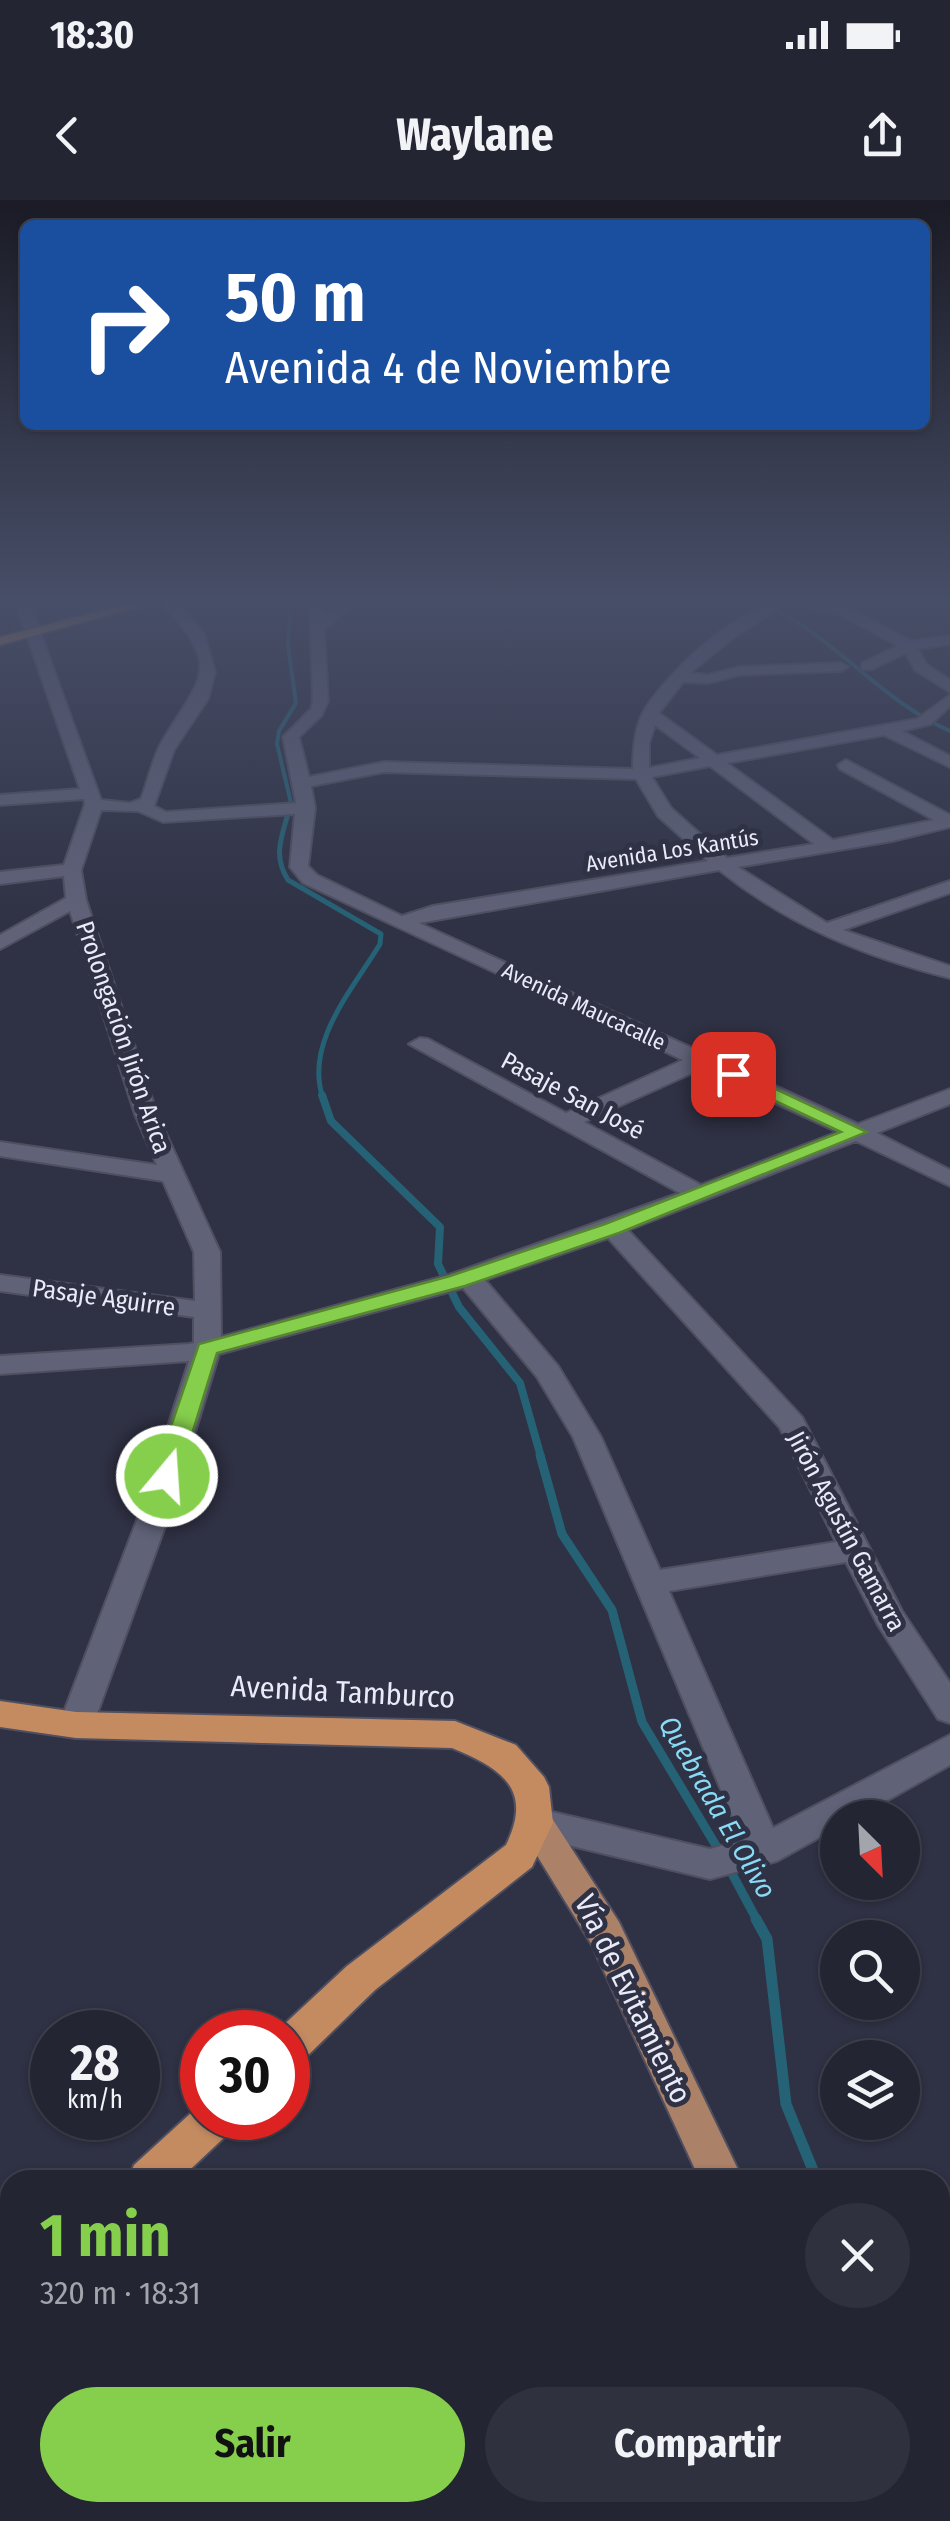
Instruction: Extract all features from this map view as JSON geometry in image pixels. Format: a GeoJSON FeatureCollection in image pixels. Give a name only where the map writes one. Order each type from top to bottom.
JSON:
{"type":"FeatureCollection","features":[{"type":"Feature","properties":{"kind":"highway","name":"Avenida Tamburco"},"geometry":{"type":"LineString","coordinates":[[0,1714],[76,1725],[455,1735],[504,1755],[530,1787],[535,1823]]}},
{"type":"Feature","properties":{"kind":"highway"},"geometry":{"type":"LineString","coordinates":[[310,2027],[362,1978],[520,1856],[535,1823]]}},
{"type":"Feature","properties":{"kind":"highway"},"geometry":{"type":"LineString","coordinates":[[159,2170],[191,2140]]}},
{"type":"Feature","properties":{"kind":"main road","name":"Vía de Evitamiento"},"geometry":{"type":"LineString","coordinates":[[535,1823],[606,1934],[717,2170]]}},
{"type":"Feature","properties":{"kind":"street"},"geometry":{"type":"LineString","coordinates":[[61,712],[91,799]]}},
{"type":"Feature","properties":{"kind":"street"},"geometry":{"type":"LineString","coordinates":[[141,806],[154,790],[166,749],[191,712]]}},
{"type":"Feature","properties":{"kind":"street","name":"Avenida Maucacalle"},"geometry":{"type":"LineString","coordinates":[[314,712],[291,737],[302,783],[295,808],[297,860],[304,874],[950,1178]]}},
{"type":"Feature","properties":{"kind":"street"},"geometry":{"type":"LineString","coordinates":[[302,783],[384,768],[641,774],[926,722],[936,712]]}},
{"type":"Feature","properties":{"kind":"street"},"geometry":{"type":"LineString","coordinates":[[830,846],[649,713],[640,746],[641,774],[646,786],[670,817],[722,864],[770,901],[826,930],[870,949],[950,972]]}},
{"type":"Feature","properties":{"kind":"street"},"geometry":{"type":"LineString","coordinates":[[885,729],[950,762]]}},
{"type":"Feature","properties":{"kind":"street"},"geometry":{"type":"LineString","coordinates":[[846,766],[950,822]]}},
{"type":"Feature","properties":{"kind":"street"},"geometry":{"type":"LineString","coordinates":[[0,800],[91,799],[119,808],[141,806],[163,817],[295,808]]}},
{"type":"Feature","properties":{"kind":"street","name":"Prolongación Jirón Arica"},"geometry":{"type":"LineString","coordinates":[[76,1725],[157,1508],[207,1349],[208,1311],[207,1252],[146,1114],[76,900],[72,870],[91,799]]}},
{"type":"Feature","properties":{"kind":"street","name":"Avenida Los Kantús"},"geometry":{"type":"LineString","coordinates":[[402,922],[432,912],[830,846],[950,822]]}},
{"type":"Feature","properties":{"kind":"street"},"geometry":{"type":"LineString","coordinates":[[0,878],[72,870]]}},
{"type":"Feature","properties":{"kind":"street"},"geometry":{"type":"LineString","coordinates":[[826,930],[950,887]]}},
{"type":"Feature","properties":{"kind":"street"},"geometry":{"type":"LineString","coordinates":[[0,943],[76,900]]}},
{"type":"Feature","properties":{"kind":"street","name":"Pasaje San José"},"geometry":{"type":"LineString","coordinates":[[420,1044],[700,1194]]}},
{"type":"Feature","properties":{"kind":"street"},"geometry":{"type":"LineString","coordinates":[[566,1122],[702,1060]]}},
{"type":"Feature","properties":{"kind":"street"},"geometry":{"type":"LineString","coordinates":[[0,1365],[189,1354],[463,1279],[612,1228],[950,1096]]}},
{"type":"Feature","properties":{"kind":"street"},"geometry":{"type":"LineString","coordinates":[[0,1149],[174,1176]]}},
{"type":"Feature","properties":{"kind":"street","name":"Jirón Agustín Gamarra"},"geometry":{"type":"LineString","coordinates":[[612,1228],[792,1424],[889,1617],[950,1710]]}},
{"type":"Feature","properties":{"kind":"street"},"geometry":{"type":"LineString","coordinates":[[463,1279],[548,1372],[587,1437],[648,1583],[739,1857]]}},
{"type":"Feature","properties":{"kind":"street","name":"Pasaje Aguirre"},"geometry":{"type":"LineString","coordinates":[[0,1284],[208,1311]]}},
{"type":"Feature","properties":{"kind":"street"},"geometry":{"type":"LineString","coordinates":[[648,1583],[854,1550]]}},
{"type":"Feature","properties":{"kind":"street"},"geometry":{"type":"LineString","coordinates":[[535,1823],[739,1857],[950,1749]]}},
{"type":"Feature","properties":{"kind":"waterway","name":"Quebrada El Olivo"},"geometry":{"type":"LineString","coordinates":[[286,820],[291,803],[277,744],[279,731],[290,712]]}},
{"type":"Feature","properties":{"kind":"waterway"},"geometry":{"type":"LineString","coordinates":[[916,712],[950,731]]}},
{"type":"Feature","properties":{"kind":"waterway","name":"Quebrada El Olivo"},"geometry":{"type":"LineString","coordinates":[[287,817],[280,857],[288,880],[381,934],[380,944],[345,998],[326,1037],[320,1057],[323,1098]]}},
{"type":"Feature","properties":{"kind":"waterway","name":"Quebrada El Olivo"},"geometry":{"type":"LineString","coordinates":[[323,1098],[331,1121],[440,1227],[438,1264],[459,1307],[520,1383],[541,1457]]}},
{"type":"Feature","properties":{"kind":"waterway","name":"Quebrada El Olivo"},"geometry":{"type":"LineString","coordinates":[[540,1455],[562,1534],[612,1610],[642,1722],[721,1854]]}},
{"type":"Feature","properties":{"kind":"waterway","name":"Quebrada El Olivo"},"geometry":{"type":"LineString","coordinates":[[728,1866],[758,1922]]}},
{"type":"Feature","properties":{"kind":"waterway","name":"Quebrada El Olivo"},"geometry":{"type":"LineString","coordinates":[[756,1919],[767,1939],[786,2104],[813,2170]]}},
{"type":"Feature","properties":{"kind":"route"},"geometry":{"type":"LineString","coordinates":[[167,1476],[207,1349],[458,1281],[612,1228],[858,1132],[733,1074]]}}]}
